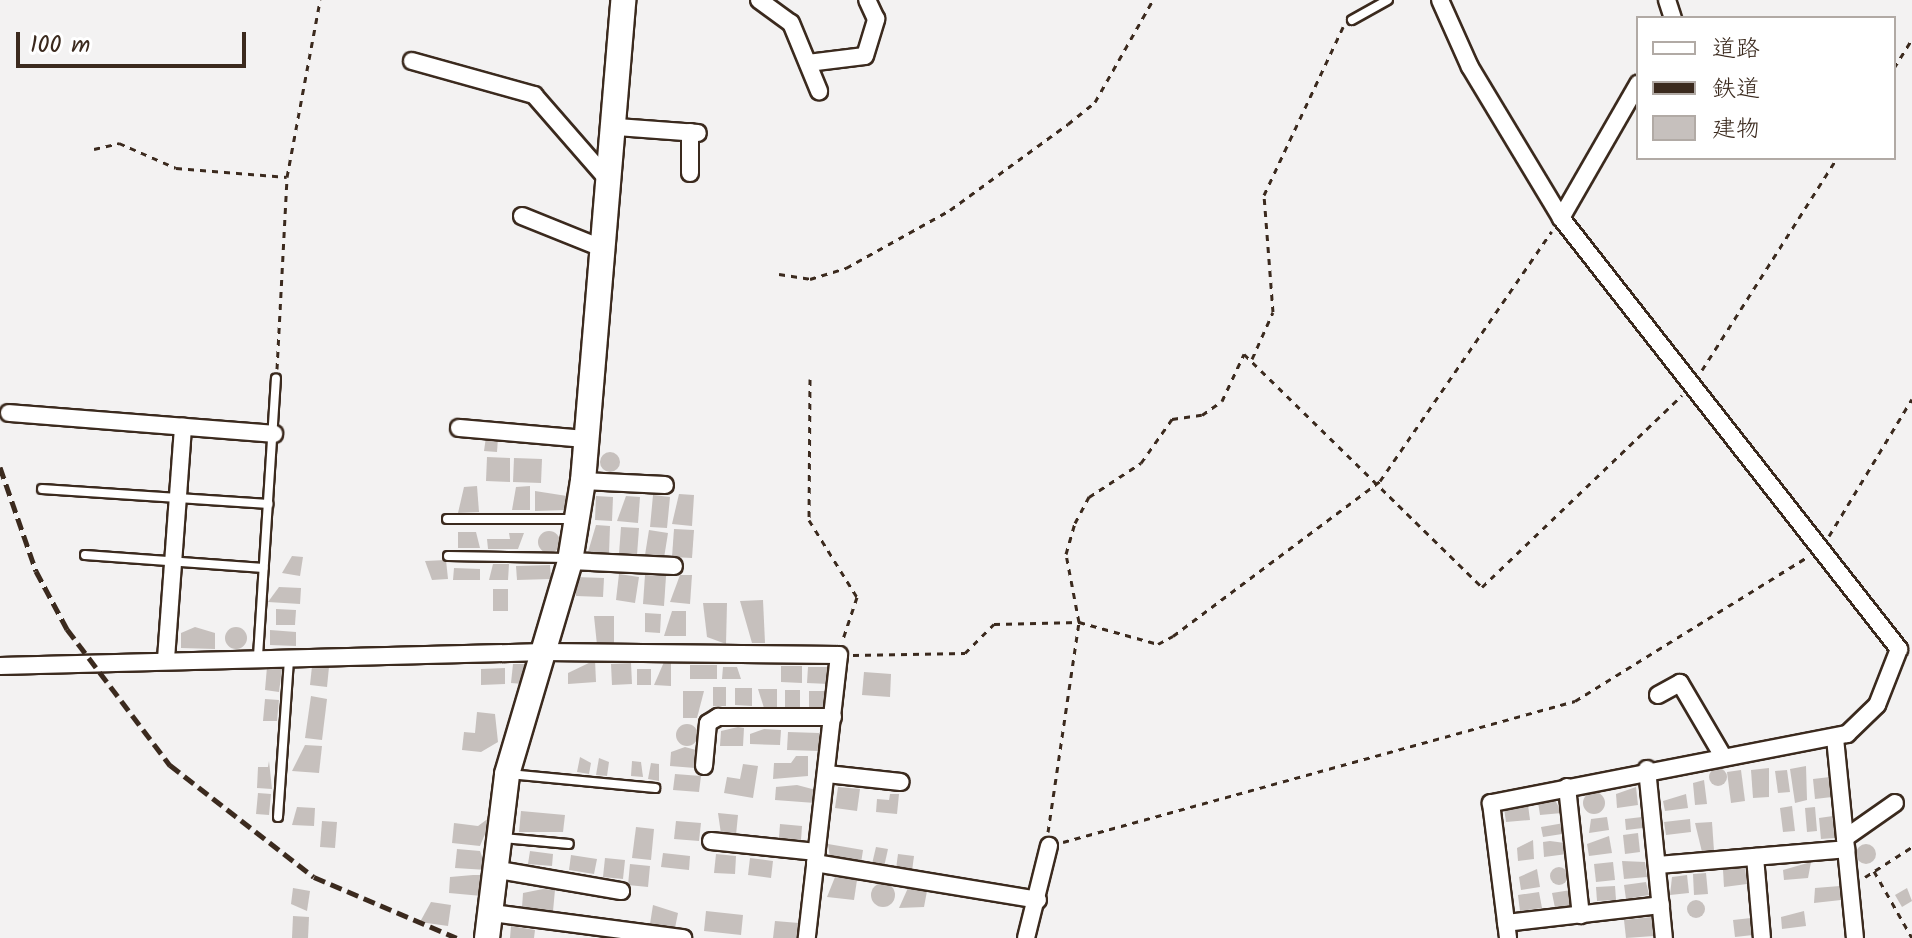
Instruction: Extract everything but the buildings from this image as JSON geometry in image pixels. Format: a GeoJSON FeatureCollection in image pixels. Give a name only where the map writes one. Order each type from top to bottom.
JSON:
{"type":"FeatureCollection","features":[{"type":"Feature","properties":{"kind":"street"},"geometry":{"type":"LineString","coordinates":[[487,938],[499,870],[507,774],[571,560],[583,481],[609,181],[617,127],[623,0]]}},
{"type":"Feature","properties":{"kind":"street"},"geometry":{"type":"LineString","coordinates":[[759,0],[791,23],[819,91]]}},
{"type":"Feature","properties":{"kind":"street"},"geometry":{"type":"LineString","coordinates":[[808,63],[865,56],[876,19],[867,0]]}},
{"type":"Feature","properties":{"kind":"street"},"geometry":{"type":"LineString","coordinates":[[1440,0],[1470,67],[1561,218],[1899,649],[1877,705],[1835,738],[1721,753],[1491,803],[1507,931],[1581,915],[1661,905]]}},
{"type":"Feature","properties":{"kind":"street"},"geometry":{"type":"LineString","coordinates":[[412,61],[534,95],[609,181]]}},
{"type":"Feature","properties":{"kind":"street"},"geometry":{"type":"LineString","coordinates":[[1561,218],[1636,87]]}},
{"type":"Feature","properties":{"kind":"street"},"geometry":{"type":"LineString","coordinates":[[617,127],[694,132],[690,173]]}},
{"type":"Feature","properties":{"kind":"street"},"geometry":{"type":"LineString","coordinates":[[522,216],[604,249]]}},
{"type":"Feature","properties":{"kind":"street"},"geometry":{"type":"LineString","coordinates":[[9,413],[274,434]]}},
{"type":"Feature","properties":{"kind":"street"},"geometry":{"type":"LineString","coordinates":[[166,659],[183,427]]}},
{"type":"Feature","properties":{"kind":"street"},"geometry":{"type":"LineString","coordinates":[[459,428],[586,439]]}},
{"type":"Feature","properties":{"kind":"street"},"geometry":{"type":"LineString","coordinates":[[583,481],[665,485]]}},
{"type":"Feature","properties":{"kind":"street"},"geometry":{"type":"LineString","coordinates":[[571,560],[674,566]]}},
{"type":"Feature","properties":{"kind":"street"},"geometry":{"type":"LineString","coordinates":[[0,666],[258,656],[545,652],[839,655],[807,938]]}},
{"type":"Feature","properties":{"kind":"street"},"geometry":{"type":"LineString","coordinates":[[1658,695],[1680,683],[1721,753]]}},
{"type":"Feature","properties":{"kind":"street"},"geometry":{"type":"LineString","coordinates":[[704,766],[708,723],[718,717],[833,717]]}},
{"type":"Feature","properties":{"kind":"street"},"geometry":{"type":"LineString","coordinates":[[1835,738],[1855,938]]}},
{"type":"Feature","properties":{"kind":"street"},"geometry":{"type":"LineString","coordinates":[[1647,769],[1664,938]]}},
{"type":"Feature","properties":{"kind":"street"},"geometry":{"type":"LineString","coordinates":[[827,774],[901,782]]}},
{"type":"Feature","properties":{"kind":"street"},"geometry":{"type":"LineString","coordinates":[[1567,787],[1581,915]]}},
{"type":"Feature","properties":{"kind":"street"},"geometry":{"type":"LineString","coordinates":[[1657,865],[1755,857],[1845,844],[1895,803]]}},
{"type":"Feature","properties":{"kind":"street"},"geometry":{"type":"LineString","coordinates":[[711,841],[1038,900]]}},
{"type":"Feature","properties":{"kind":"street"},"geometry":{"type":"LineString","coordinates":[[1026,938],[1038,900],[1049,846]]}},
{"type":"Feature","properties":{"kind":"street"},"geometry":{"type":"LineString","coordinates":[[1755,857],[1762,938]]}},
{"type":"Feature","properties":{"kind":"street"},"geometry":{"type":"LineString","coordinates":[[499,870],[621,891]]}},
{"type":"Feature","properties":{"kind":"street"},"geometry":{"type":"LineString","coordinates":[[492,913],[683,938]]}},
{"type":"Feature","properties":{"kind":"lane"},"geometry":{"type":"LineString","coordinates":[[1352,20],[1388,0]]}},
{"type":"Feature","properties":{"kind":"lane"},"geometry":{"type":"LineString","coordinates":[[258,656],[276,379]]}},
{"type":"Feature","properties":{"kind":"lane"},"geometry":{"type":"LineString","coordinates":[[42,489],[269,504]]}},
{"type":"Feature","properties":{"kind":"lane"},"geometry":{"type":"LineString","coordinates":[[447,519],[577,519]]}},
{"type":"Feature","properties":{"kind":"lane"},"geometry":{"type":"LineString","coordinates":[[85,555],[264,568]]}},
{"type":"Feature","properties":{"kind":"lane"},"geometry":{"type":"LineString","coordinates":[[448,556],[571,560]]}},
{"type":"Feature","properties":{"kind":"lane"},"geometry":{"type":"LineString","coordinates":[[278,817],[290,656]]}},
{"type":"Feature","properties":{"kind":"lane"},"geometry":{"type":"LineString","coordinates":[[507,774],[655,788]]}},
{"type":"Feature","properties":{"kind":"lane"},"geometry":{"type":"LineString","coordinates":[[502,838],[569,844]]}},
{"type":"Feature","properties":{"kind":"path"},"geometry":{"type":"LineString","coordinates":[[276,379],[287,177],[320,0]]}},
{"type":"Feature","properties":{"kind":"path"},"geometry":{"type":"LineString","coordinates":[[779,274],[810,279],[846,268],[950,210],[1068,124],[1095,102],[1153,0]]}},
{"type":"Feature","properties":{"kind":"path"},"geometry":{"type":"LineString","coordinates":[[1252,359],[1273,312],[1264,195],[1341,29],[1352,20]]}},
{"type":"Feature","properties":{"kind":"path"},"geometry":{"type":"LineString","coordinates":[[1896,65],[1912,39]]}},
{"type":"Feature","properties":{"kind":"path"},"geometry":{"type":"LineString","coordinates":[[94,149],[119,143],[176,168],[287,177]]}},
{"type":"Feature","properties":{"kind":"path"},"geometry":{"type":"LineString","coordinates":[[1836,160],[1692,385],[1482,587],[1380,481],[1244,354],[1222,401],[1202,415],[1172,419],[1141,463],[1089,497],[1066,554],[1079,622],[1049,846],[1575,701],[1820,549],[1912,399]]}},
{"type":"Feature","properties":{"kind":"path"},"geometry":{"type":"LineString","coordinates":[[810,379],[809,520],[857,597],[839,655],[965,653],[994,624],[1079,622],[1158,644],[1380,481],[1561,218]]}},
{"type":"Feature","properties":{"kind":"path"},"geometry":{"type":"LineString","coordinates":[[1849,886],[1912,847]]}},
{"type":"Feature","properties":{"kind":"path"},"geometry":{"type":"LineString","coordinates":[[1874,871],[1912,938]]}},
{"type":"Feature","properties":{"kind":"railway"},"geometry":{"type":"LineString","coordinates":[[0,467],[36,571],[67,629],[170,765],[314,877],[457,938]]}}]}
